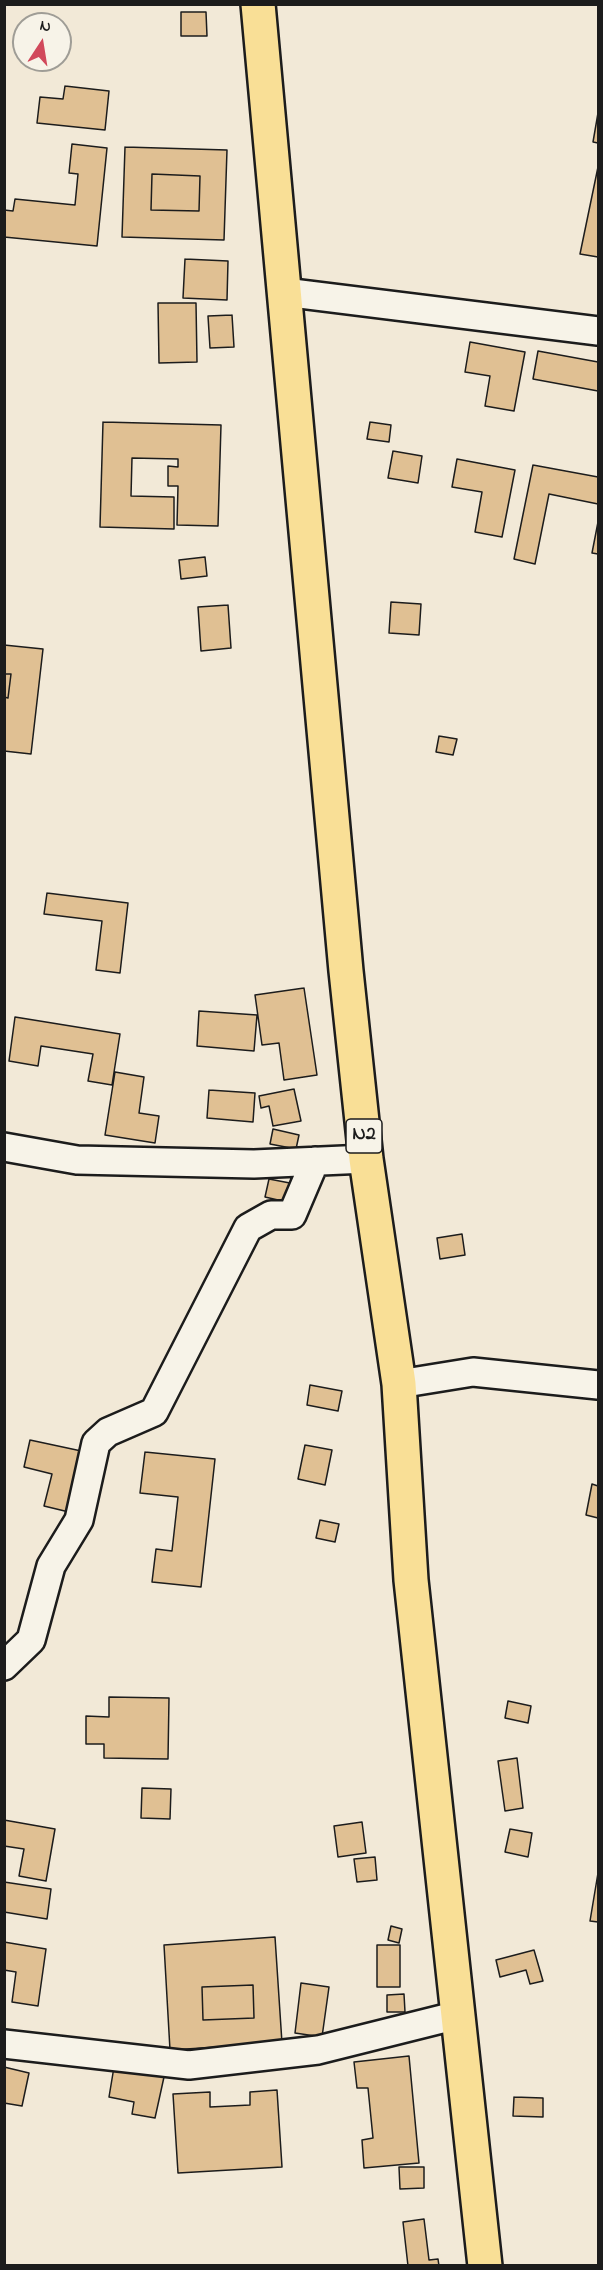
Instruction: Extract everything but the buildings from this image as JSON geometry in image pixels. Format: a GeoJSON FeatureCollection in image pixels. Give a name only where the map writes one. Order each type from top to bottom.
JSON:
{"type":"FeatureCollection","features":[{"type":"Feature","properties":{"kind":"highway","name":"N2"},"geometry":{"type":"LineString","coordinates":[[258,4],[346,971],[366,1159],[399,1384],[411,1580],[484,2265]]}},
{"type":"Feature","properties":{"kind":"street"},"geometry":{"type":"LineString","coordinates":[[284,292],[598,331]]}},
{"type":"Feature","properties":{"kind":"street"},"geometry":{"type":"LineString","coordinates":[[4,1147],[77,1160],[254,1164],[366,1159]]}},
{"type":"Feature","properties":{"kind":"street"},"geometry":{"type":"LineString","coordinates":[[4,1666],[31,1641],[51,1566],[79,1520],[96,1443],[108,1432],[154,1412],[248,1228],[271,1215],[292,1215],[315,1161]]}},
{"type":"Feature","properties":{"kind":"street"},"geometry":{"type":"LineString","coordinates":[[399,1384],[473,1372],[598,1385]]}},
{"type":"Feature","properties":{"kind":"street"},"geometry":{"type":"LineString","coordinates":[[4,2044],[189,2065],[318,2050],[458,2015]]}}]}
